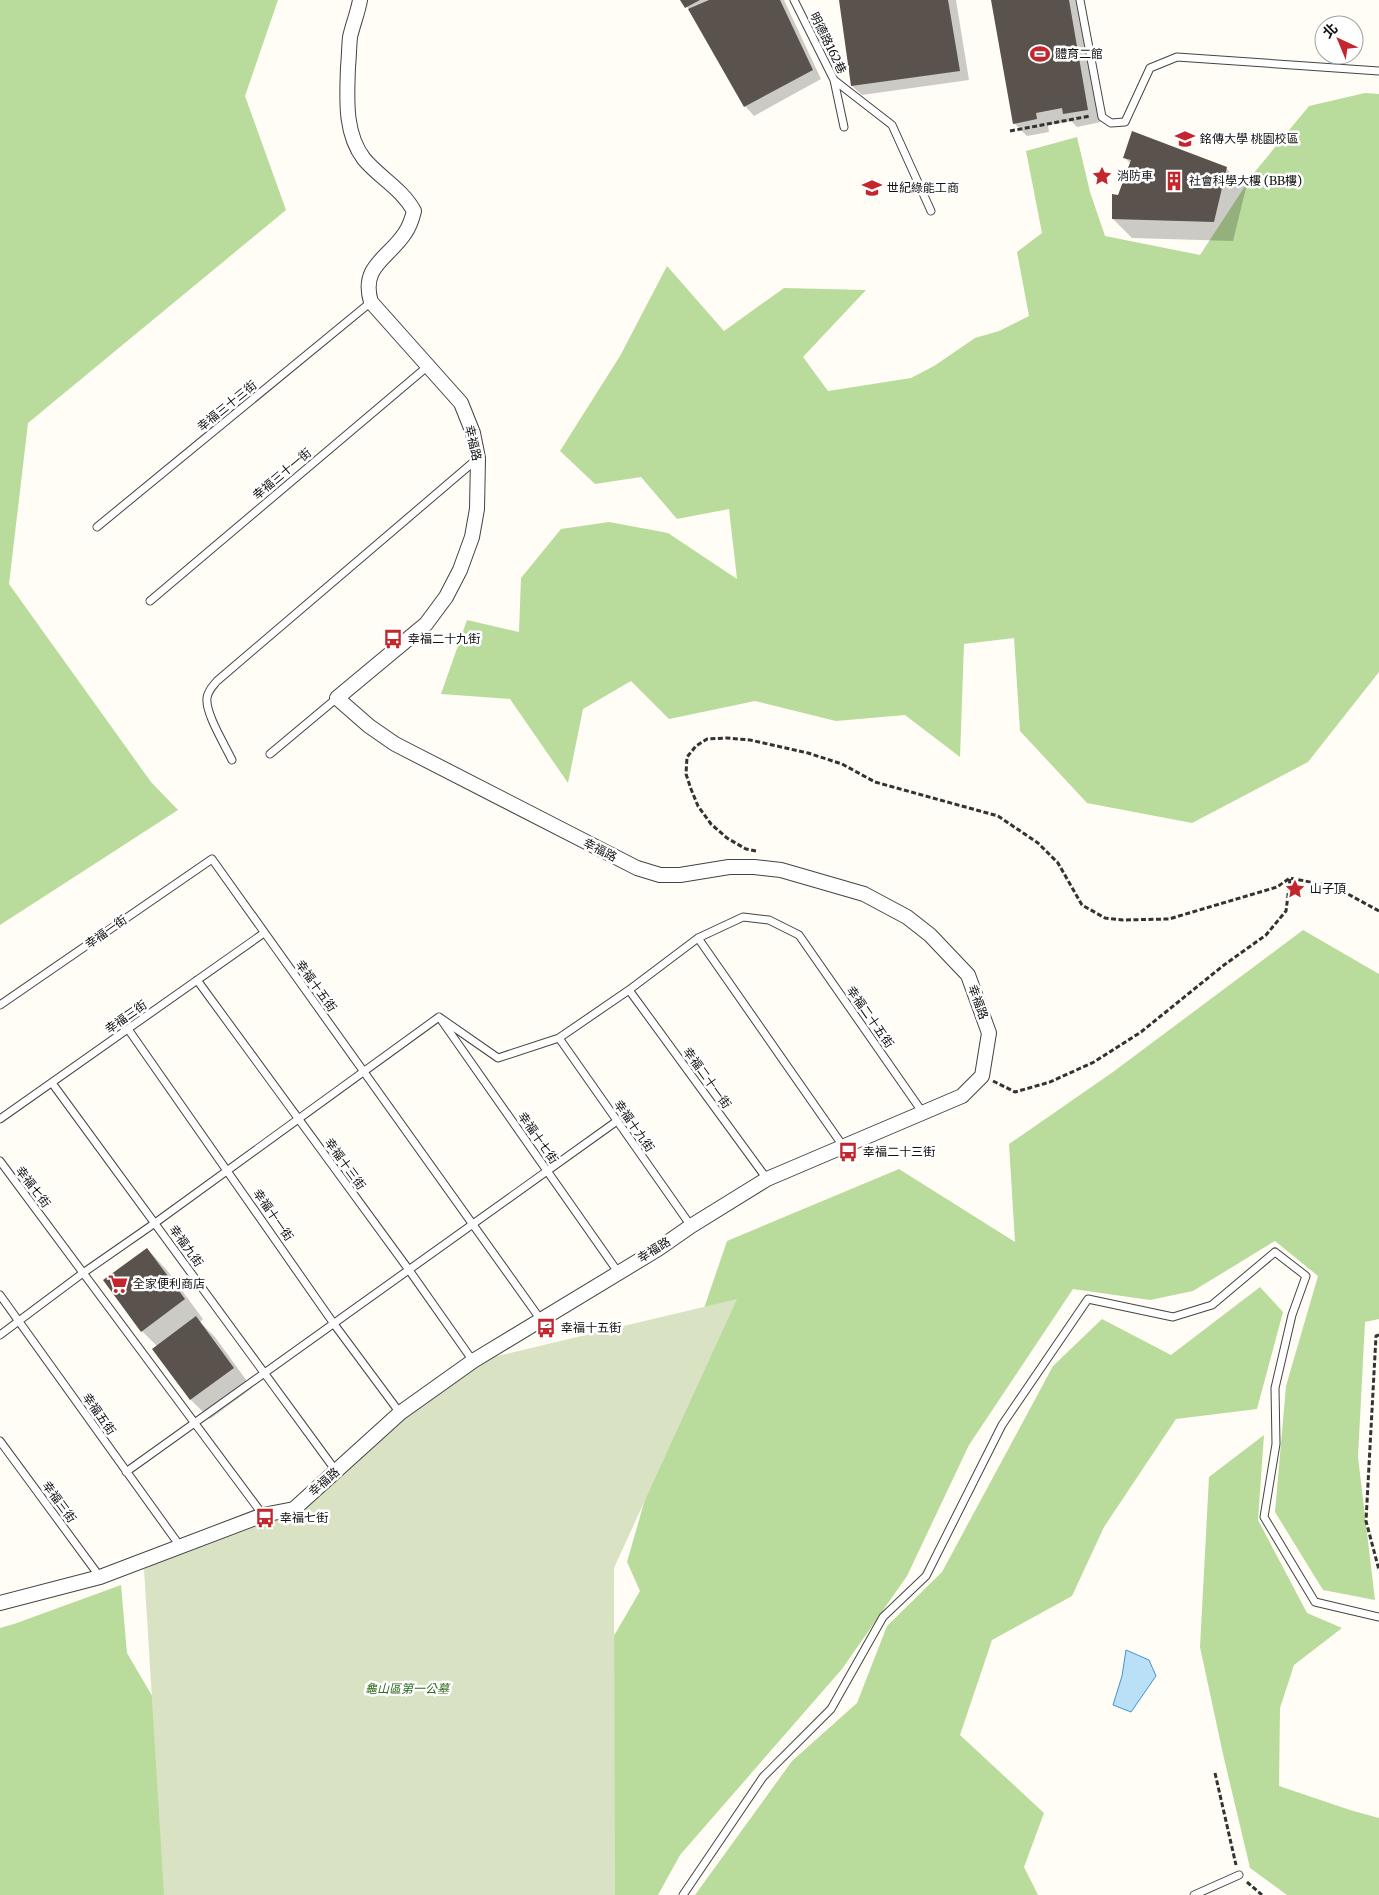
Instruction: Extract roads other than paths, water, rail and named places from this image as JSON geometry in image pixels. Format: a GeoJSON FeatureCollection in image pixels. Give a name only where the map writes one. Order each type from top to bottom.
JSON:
{"type":"FeatureCollection","features":[{"type":"Feature","properties":{"kind":"street"},"geometry":{"type":"LineString","coordinates":[[360,0],[350,37],[346,104],[351,129],[363,158],[408,200],[414,211],[405,234],[376,266],[368,279],[367,290],[371,302]]}},
{"type":"Feature","properties":{"kind":"street","name":"幸福路"},"geometry":{"type":"LineString","coordinates":[[3,1602],[100,1577],[263,1515],[294,1509],[400,1414],[473,1361],[658,1248],[767,1178],[962,1096],[982,1076],[989,1033],[968,975],[930,935],[907,917],[864,894],[781,870],[729,867],[680,875],[660,875],[637,868],[395,744],[369,726],[337,698],[426,624],[446,597],[460,570],[472,537],[477,509],[478,458],[473,433],[461,403],[371,302]]}},
{"type":"Feature","properties":{"kind":"lane","name":"明德路162巷"},"geometry":{"type":"LineString","coordinates":[[794,0],[834,80],[844,127]]}},
{"type":"Feature","properties":{"kind":"lane"},"geometry":{"type":"LineString","coordinates":[[1080,0],[1101,114],[1102,117],[1111,123],[1125,122],[1150,68],[1177,57],[1379,71]]}},
{"type":"Feature","properties":{"kind":"lane"},"geometry":{"type":"LineString","coordinates":[[834,80],[892,125],[930,211]]}},
{"type":"Feature","properties":{"kind":"lane","name":"幸福三十三街"},"geometry":{"type":"LineString","coordinates":[[97,527],[371,302]]}},
{"type":"Feature","properties":{"kind":"lane","name":"幸福三十一街"},"geometry":{"type":"LineString","coordinates":[[150,601],[429,365]]}},
{"type":"Feature","properties":{"kind":"lane"},"geometry":{"type":"LineString","coordinates":[[232,760],[208,709],[207,699],[209,690],[213,685],[478,458]]}},
{"type":"Feature","properties":{"kind":"lane"},"geometry":{"type":"LineString","coordinates":[[270,754],[337,698]]}},
{"type":"Feature","properties":{"kind":"lane","name":"幸福十五街"},"geometry":{"type":"LineString","coordinates":[[212,859],[541,1320]]}},
{"type":"Feature","properties":{"kind":"lane","name":"幸福一街"},"geometry":{"type":"LineString","coordinates":[[0,1005],[212,859]]}},
{"type":"Feature","properties":{"kind":"lane","name":"幸福二十五街"},"geometry":{"type":"LineString","coordinates":[[698,938],[743,917],[769,920],[799,935],[923,1113]]}},
{"type":"Feature","properties":{"kind":"lane","name":"幸福三街"},"geometry":{"type":"LineString","coordinates":[[0,1119],[264,933]]}},
{"type":"Feature","properties":{"kind":"lane"},"geometry":{"type":"LineString","coordinates":[[0,1335],[83,1273],[439,1017],[498,1058],[559,1038],[629,990],[698,938],[843,1146]]}},
{"type":"Feature","properties":{"kind":"lane","name":"幸福十三街"},"geometry":{"type":"LineString","coordinates":[[197,980],[409,1270],[473,1361]]}},
{"type":"Feature","properties":{"kind":"lane","name":"幸福二十一街"},"geometry":{"type":"LineString","coordinates":[[629,990],[767,1178]]}},
{"type":"Feature","properties":{"kind":"lane","name":"幸福十七街"},"geometry":{"type":"LineString","coordinates":[[439,1017],[618,1272]]}},
{"type":"Feature","properties":{"kind":"lane","name":"幸福十一街"},"geometry":{"type":"LineString","coordinates":[[128,1029],[334,1324],[400,1414]]}},
{"type":"Feature","properties":{"kind":"lane","name":"幸福十九街"},"geometry":{"type":"LineString","coordinates":[[559,1038],[691,1226]]}},
{"type":"Feature","properties":{"kind":"lane","name":"幸福九街"},"geometry":{"type":"LineString","coordinates":[[52,1083],[336,1472]]}},
{"type":"Feature","properties":{"kind":"lane"},"geometry":{"type":"LineString","coordinates":[[126,1472],[617,1121]]}},
{"type":"Feature","properties":{"kind":"lane","name":"幸福七街"},"geometry":{"type":"LineString","coordinates":[[0,1161],[263,1515]]}},
{"type":"Feature","properties":{"kind":"lane"},"geometry":{"type":"LineString","coordinates":[[683,1895],[763,1777],[831,1708],[883,1617],[926,1576],[1002,1425],[1088,1299],[1173,1318],[1212,1305],[1275,1252],[1306,1276],[1292,1315],[1275,1388],[1276,1444],[1264,1517],[1315,1602],[1379,1617]]}},
{"type":"Feature","properties":{"kind":"lane","name":"幸福五街"},"geometry":{"type":"LineString","coordinates":[[0,1295],[180,1546]]}},
{"type":"Feature","properties":{"kind":"lane","name":"幸福三街"},"geometry":{"type":"LineString","coordinates":[[0,1441],[100,1577]]}},
{"type":"Feature","properties":{"kind":"lane"},"geometry":{"type":"LineString","coordinates":[[1194,1895],[1239,1875]]}},
{"type":"Feature","properties":{"kind":"water"},"geometry":{"type":"Polygon","coordinates":[[[1126,1650],[1149,1660],[1156,1676],[1131,1712],[1113,1705],[1122,1676],[1126,1650]]]}},
{"type":"Feature","properties":{"kind":"place","name":"體育二館"},"geometry":{"type":"Point","coordinates":[1040,54]}},
{"type":"Feature","properties":{"kind":"place","name":"銘傳大學 桃園校區"},"geometry":{"type":"Point","coordinates":[1185,139]}},
{"type":"Feature","properties":{"kind":"place","name":"消防車"},"geometry":{"type":"Point","coordinates":[1102,176]}},
{"type":"Feature","properties":{"kind":"place","name":"社會科學大樓 (BB樓)"},"geometry":{"type":"Point","coordinates":[1174,181]}},
{"type":"Feature","properties":{"kind":"place","name":"世紀綠能工商"},"geometry":{"type":"Point","coordinates":[872,188]}},
{"type":"Feature","properties":{"kind":"place","name":"幸福二十九街"},"geometry":{"type":"Point","coordinates":[393,639]}},
{"type":"Feature","properties":{"kind":"place","name":"山子頂"},"geometry":{"type":"Point","coordinates":[1295,889]}},
{"type":"Feature","properties":{"kind":"place","name":"幸福二十三街"},"geometry":{"type":"Point","coordinates":[848,1152]}},
{"type":"Feature","properties":{"kind":"place","name":"全家便利商店"},"geometry":{"type":"Point","coordinates":[118,1284]}},
{"type":"Feature","properties":{"kind":"place","name":"幸福十五街"},"geometry":{"type":"Point","coordinates":[546,1328]}},
{"type":"Feature","properties":{"kind":"place","name":"幸福七街"},"geometry":{"type":"Point","coordinates":[265,1518]}},
{"type":"Feature","properties":{"kind":"park label","name":"龜山區第一公墓"},"geometry":{"type":"Point","coordinates":[407,1689]}}]}
